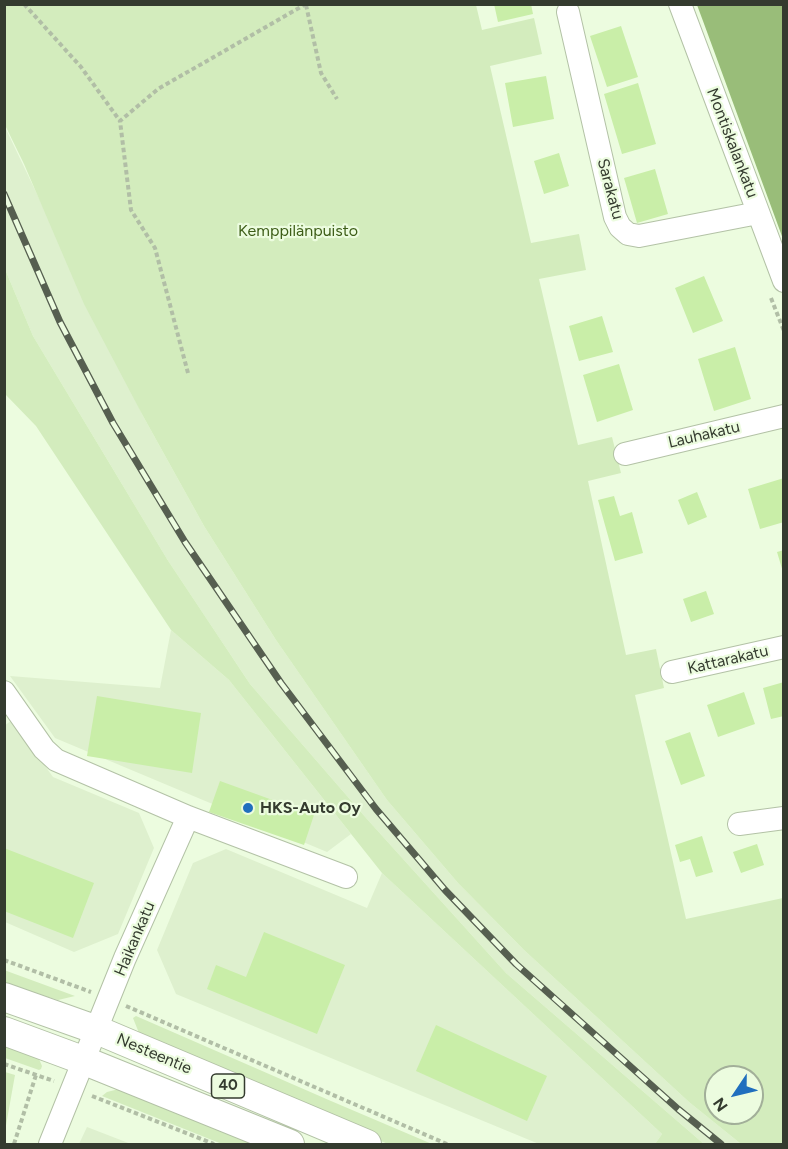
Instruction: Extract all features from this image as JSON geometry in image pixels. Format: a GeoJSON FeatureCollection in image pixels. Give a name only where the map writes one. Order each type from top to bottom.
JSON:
{"type":"FeatureCollection","features":[{"type":"Feature","properties":{"kind":"main road","name":"Nesteentie"},"geometry":{"type":"LineString","coordinates":[[4,997],[97,1030],[367,1144]]}},
{"type":"Feature","properties":{"kind":"main road","name":"Nesteentie"},"geometry":{"type":"LineString","coordinates":[[4,1031],[85,1061],[290,1144]]}},
{"type":"Feature","properties":{"kind":"street","name":"Montiskalankatu"},"geometry":{"type":"LineString","coordinates":[[680,4],[783,281]]}},
{"type":"Feature","properties":{"kind":"street","name":"Sarakatu"},"geometry":{"type":"LineString","coordinates":[[568,12],[615,217],[620,227],[628,234],[639,236],[758,213]]}},
{"type":"Feature","properties":{"kind":"street","name":"Lauhakatu"},"geometry":{"type":"LineString","coordinates":[[625,454],[783,416]]}},
{"type":"Feature","properties":{"kind":"street","name":"Kattarakatu"},"geometry":{"type":"LineString","coordinates":[[672,672],[783,647]]}},
{"type":"Feature","properties":{"kind":"street"},"geometry":{"type":"LineString","coordinates":[[4,692],[44,749],[56,760],[188,818],[346,877]]}},
{"type":"Feature","properties":{"kind":"street","name":"Haikankatu"},"geometry":{"type":"LineString","coordinates":[[50,1144],[125,958],[188,818]]}},
{"type":"Feature","properties":{"kind":"street"},"geometry":{"type":"LineString","coordinates":[[739,824],[783,818]]}},
{"type":"Feature","properties":{"kind":"path"},"geometry":{"type":"LineString","coordinates":[[24,4],[81,67],[120,121],[131,210],[155,248],[188,373]]}},
{"type":"Feature","properties":{"kind":"path"},"geometry":{"type":"LineString","coordinates":[[120,121],[158,89],[180,75],[306,5],[321,73],[337,99]]}},
{"type":"Feature","properties":{"kind":"path"},"geometry":{"type":"LineString","coordinates":[[4,960],[109,999],[447,1144]]}},
{"type":"Feature","properties":{"kind":"path"},"geometry":{"type":"LineString","coordinates":[[4,1064],[214,1144]]}},
{"type":"Feature","properties":{"kind":"path"},"geometry":{"type":"LineString","coordinates":[[14,1144],[36,1075]]}},
{"type":"Feature","properties":{"kind":"shaded area"},"geometry":{"type":"Polygon","coordinates":[[[4,125],[143,416],[204,526],[276,640],[387,800],[458,883],[524,950],[704,1114],[704,1125],[717,1125],[741,1144],[704,1144],[506,973],[367,819],[250,684],[167,559],[33,336],[5,269],[4,125]]]}},
{"type":"Feature","properties":{"kind":"shaded area"},"geometry":{"type":"Polygon","coordinates":[[[171,630],[229,680],[351,834],[327,852],[55,738],[10,676],[160,688],[171,630]]]}},
{"type":"Feature","properties":{"kind":"shaded area"},"geometry":{"type":"Polygon","coordinates":[[[12,720],[53,777],[139,813],[154,848],[118,934],[74,952],[5,922],[4,726],[12,720]]]}},
{"type":"Feature","properties":{"kind":"shaded area"},"geometry":{"type":"Polygon","coordinates":[[[226,849],[367,908],[382,873],[662,1134],[655,1144],[539,1144],[176,994],[157,950],[193,863],[226,849]]]}},
{"type":"Feature","properties":{"kind":"shaded area"},"geometry":{"type":"Polygon","coordinates":[[[87,1127],[131,1144],[79,1144],[87,1127]]]}},
{"type":"Feature","properties":{"kind":"green space","name":"Kemppilänpuisto"},"geometry":{"type":"Polygon","coordinates":[[[5,5],[476,5],[482,30],[534,18],[542,54],[490,66],[531,243],[579,234],[586,270],[539,279],[578,445],[612,437],[621,473],[588,481],[626,655],[656,649],[664,688],[635,695],[686,919],[783,898],[783,1144],[741,1144],[717,1125],[764,1125],[764,1065],[704,1065],[704,1114],[524,950],[458,883],[387,800],[276,640],[204,526],[84,304],[5,125],[5,5]]]}},
{"type":"Feature","properties":{"kind":"green space"},"geometry":{"type":"Polygon","coordinates":[[[697,5],[783,5],[783,239],[703,21],[697,5]]]}},
{"type":"Feature","properties":{"kind":"green space"},"geometry":{"type":"Polygon","coordinates":[[[5,269],[33,336],[167,559],[250,684],[367,819],[506,973],[704,1144],[655,1144],[662,1134],[382,873],[229,680],[171,630],[36,426],[5,394],[5,269]]]}},
{"type":"Feature","properties":{"kind":"green space"},"geometry":{"type":"Polygon","coordinates":[[[4,970],[75,996],[58,1000],[5,984],[4,970]]]}},
{"type":"Feature","properties":{"kind":"green space"},"geometry":{"type":"Polygon","coordinates":[[[136,1016],[432,1144],[388,1144],[147,1041],[139,1033],[133,1018],[136,1016]]]}},
{"type":"Feature","properties":{"kind":"green space"},"geometry":{"type":"Polygon","coordinates":[[[4,1038],[36,1052],[42,1066],[41,1069],[5,1058],[4,1038]]]}},
{"type":"Feature","properties":{"kind":"green space"},"geometry":{"type":"Polygon","coordinates":[[[4,1072],[15,1075],[5,1131],[4,1072]]]}},
{"type":"Feature","properties":{"kind":"green space"},"geometry":{"type":"Polygon","coordinates":[[[123,1088],[274,1144],[222,1144],[102,1096],[107,1092],[123,1088]]]}},
{"type":"Feature","properties":{"kind":"building"},"geometry":{"type":"Polygon","coordinates":[[[494,4],[531,4],[533,14],[498,22],[494,4]]]}},
{"type":"Feature","properties":{"kind":"building"},"geometry":{"type":"Polygon","coordinates":[[[621,26],[638,77],[607,87],[590,36],[621,26]]]}},
{"type":"Feature","properties":{"kind":"building"},"geometry":{"type":"Polygon","coordinates":[[[546,76],[554,119],[513,127],[505,83],[546,76]]]}},
{"type":"Feature","properties":{"kind":"building"},"geometry":{"type":"Polygon","coordinates":[[[638,83],[656,144],[622,154],[604,94],[638,83]]]}},
{"type":"Feature","properties":{"kind":"building"},"geometry":{"type":"Polygon","coordinates":[[[559,153],[569,186],[544,194],[534,161],[559,153]]]}},
{"type":"Feature","properties":{"kind":"building"},"geometry":{"type":"Polygon","coordinates":[[[655,169],[668,214],[637,223],[624,178],[655,169]]]}},
{"type":"Feature","properties":{"kind":"building"},"geometry":{"type":"Polygon","coordinates":[[[704,276],[723,321],[693,333],[675,288],[704,276]]]}},
{"type":"Feature","properties":{"kind":"building"},"geometry":{"type":"Polygon","coordinates":[[[602,316],[613,352],[579,361],[569,326],[602,316]]]}},
{"type":"Feature","properties":{"kind":"building"},"geometry":{"type":"Polygon","coordinates":[[[735,347],[751,399],[714,411],[698,359],[735,347]]]}},
{"type":"Feature","properties":{"kind":"building"},"geometry":{"type":"Polygon","coordinates":[[[619,364],[633,410],[597,422],[583,375],[619,364]]]}},
{"type":"Feature","properties":{"kind":"building"},"geometry":{"type":"Polygon","coordinates":[[[784,478],[784,522],[760,529],[748,489],[784,478]]]}},
{"type":"Feature","properties":{"kind":"building"},"geometry":{"type":"Polygon","coordinates":[[[697,492],[707,517],[688,525],[678,500],[697,492]]]}},
{"type":"Feature","properties":{"kind":"building"},"geometry":{"type":"Polygon","coordinates":[[[614,496],[620,516],[632,512],[643,553],[615,561],[598,500],[614,496]]]}},
{"type":"Feature","properties":{"kind":"building"},"geometry":{"type":"Polygon","coordinates":[[[784,550],[784,572],[783,572],[777,552],[784,550]]]}},
{"type":"Feature","properties":{"kind":"building"},"geometry":{"type":"Polygon","coordinates":[[[706,591],[714,614],[691,622],[683,599],[706,591]]]}},
{"type":"Feature","properties":{"kind":"building"},"geometry":{"type":"Polygon","coordinates":[[[784,682],[784,716],[771,719],[763,688],[784,682]]]}},
{"type":"Feature","properties":{"kind":"building"},"geometry":{"type":"Polygon","coordinates":[[[744,692],[755,724],[718,737],[707,705],[744,692]]]}},
{"type":"Feature","properties":{"kind":"building"},"geometry":{"type":"Polygon","coordinates":[[[97,696],[201,713],[192,773],[87,756],[97,696]]]}},
{"type":"Feature","properties":{"kind":"building"},"geometry":{"type":"Polygon","coordinates":[[[690,732],[705,776],[681,785],[665,741],[690,732]]]}},
{"type":"Feature","properties":{"kind":"building"},"geometry":{"type":"Polygon","coordinates":[[[220,781],[314,815],[304,845],[209,812],[220,781]]]}},
{"type":"Feature","properties":{"kind":"building"},"geometry":{"type":"Polygon","coordinates":[[[702,836],[713,872],[696,877],[690,859],[680,862],[675,845],[702,836]]]}},
{"type":"Feature","properties":{"kind":"building"},"geometry":{"type":"Polygon","coordinates":[[[757,844],[764,865],[741,873],[733,852],[757,844]]]}},
{"type":"Feature","properties":{"kind":"building"},"geometry":{"type":"Polygon","coordinates":[[[4,848],[94,883],[73,938],[4,911],[4,848]]]}},
{"type":"Feature","properties":{"kind":"building"},"geometry":{"type":"Polygon","coordinates":[[[264,932],[345,965],[317,1034],[207,989],[216,965],[246,977],[264,932]]]}},
{"type":"Feature","properties":{"kind":"building"},"geometry":{"type":"Polygon","coordinates":[[[436,1025],[547,1076],[527,1121],[416,1071],[436,1025]]]}},
{"type":"Feature","properties":{"kind":"railway"},"geometry":{"type":"LineString","coordinates":[[4,194],[60,322],[113,423],[185,542],[281,683],[376,809],[445,890],[516,964],[678,1109],[721,1144]]}},
{"type":"Feature","properties":{"kind":"place","name":"HKS-Auto Oy"},"geometry":{"type":"Point","coordinates":[248,808]}}]}
